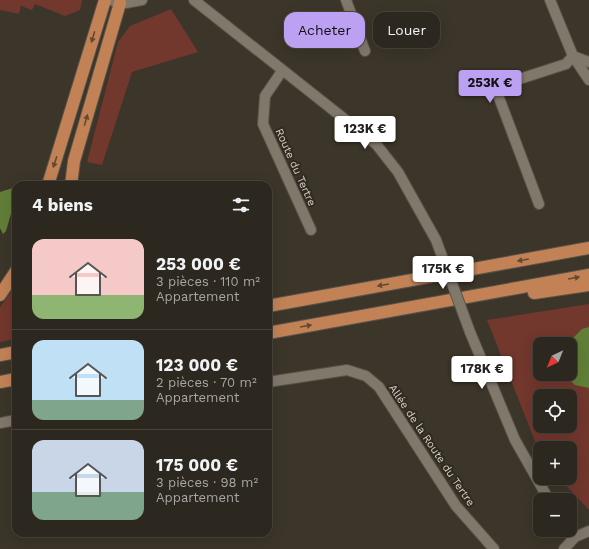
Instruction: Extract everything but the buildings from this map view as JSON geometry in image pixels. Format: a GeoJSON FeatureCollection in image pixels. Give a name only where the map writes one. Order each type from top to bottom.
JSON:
{"type":"FeatureCollection","features":[{"type":"Feature","properties":{"kind":"highway"},"geometry":{"type":"LineString","coordinates":[[49,181],[105,0]]}},
{"type":"Feature","properties":{"kind":"highway"},"geometry":{"type":"LineString","coordinates":[[72,181],[74,161],[115,1]]}},
{"type":"Feature","properties":{"kind":"highway"},"geometry":{"type":"LineString","coordinates":[[272,305],[589,248]]}},
{"type":"Feature","properties":{"kind":"highway"},"geometry":{"type":"LineString","coordinates":[[272,332],[589,275]]}},
{"type":"Feature","properties":{"kind":"highway"},"geometry":{"type":"LineString","coordinates":[[0,295],[12,277]]}},
{"type":"Feature","properties":{"kind":"highway"},"geometry":{"type":"LineString","coordinates":[[356,317],[589,285]]}},
{"type":"Feature","properties":{"kind":"highway"},"geometry":{"type":"LineString","coordinates":[[272,301],[299,301]]}},
{"type":"Feature","properties":{"kind":"highway"},"geometry":{"type":"LineString","coordinates":[[0,355],[12,353]]}},
{"type":"Feature","properties":{"kind":"highway"},"geometry":{"type":"LineString","coordinates":[[0,382],[12,380]]}},
{"type":"Feature","properties":{"kind":"street"},"geometry":{"type":"LineString","coordinates":[[115,1],[142,0]]}},
{"type":"Feature","properties":{"kind":"street"},"geometry":{"type":"LineString","coordinates":[[194,0],[376,144],[398,172],[436,240],[470,332],[515,440],[545,493]]}},
{"type":"Feature","properties":{"kind":"street"},"geometry":{"type":"LineString","coordinates":[[346,0],[365,50]]}},
{"type":"Feature","properties":{"kind":"street"},"geometry":{"type":"LineString","coordinates":[[550,0],[573,56],[589,80]]}},
{"type":"Feature","properties":{"kind":"street"},"geometry":{"type":"LineString","coordinates":[[573,56],[589,62]]}},
{"type":"Feature","properties":{"kind":"street"},"geometry":{"type":"LineString","coordinates":[[539,204],[495,87],[566,64],[573,56]]}},
{"type":"Feature","properties":{"kind":"street","name":"Route du Tertre"},"geometry":{"type":"LineString","coordinates":[[282,71],[265,96],[263,124],[311,230]]}},
{"type":"Feature","properties":{"kind":"street","name":"Allée de la Route du Tertre"},"geometry":{"type":"LineString","coordinates":[[272,381],[347,370],[366,376],[379,387],[456,506],[494,549]]}},
{"type":"Feature","properties":{"kind":"street"},"geometry":{"type":"LineString","coordinates":[[0,422],[12,420]]}},
{"type":"Feature","properties":{"kind":"street"},"geometry":{"type":"LineString","coordinates":[[577,533],[589,531]]}},
{"type":"Feature","properties":{"kind":"street"},"geometry":{"type":"LineString","coordinates":[[564,549],[571,537]]}},
{"type":"Feature","properties":{"kind":"shaded area"},"geometry":{"type":"Polygon","coordinates":[[[0,0],[82,1],[80,10],[65,16],[35,4],[32,10],[21,6],[19,14],[0,10],[0,0]]]}},
{"type":"Feature","properties":{"kind":"shaded area"},"geometry":{"type":"Polygon","coordinates":[[[171,9],[198,52],[132,72],[102,165],[87,162],[118,42],[130,26],[171,9]]]}},
{"type":"Feature","properties":{"kind":"shaded area"},"geometry":{"type":"Polygon","coordinates":[[[12,188],[12,210],[6,231],[3,234],[0,228],[0,192],[12,188]]]}},
{"type":"Feature","properties":{"kind":"shaded area"},"geometry":{"type":"Polygon","coordinates":[[[12,291],[12,340],[0,342],[0,307],[12,291]]]}},
{"type":"Feature","properties":{"kind":"shaded area"},"geometry":{"type":"Polygon","coordinates":[[[589,304],[589,510],[577,497],[577,493],[573,493],[566,485],[577,485],[577,441],[535,441],[487,320],[589,304]]]}},
{"type":"Feature","properties":{"kind":"shaded area"},"geometry":{"type":"Polygon","coordinates":[[[589,327],[589,388],[575,385],[571,381],[577,381],[577,337],[574,337],[582,329],[589,327]]]}}]}
